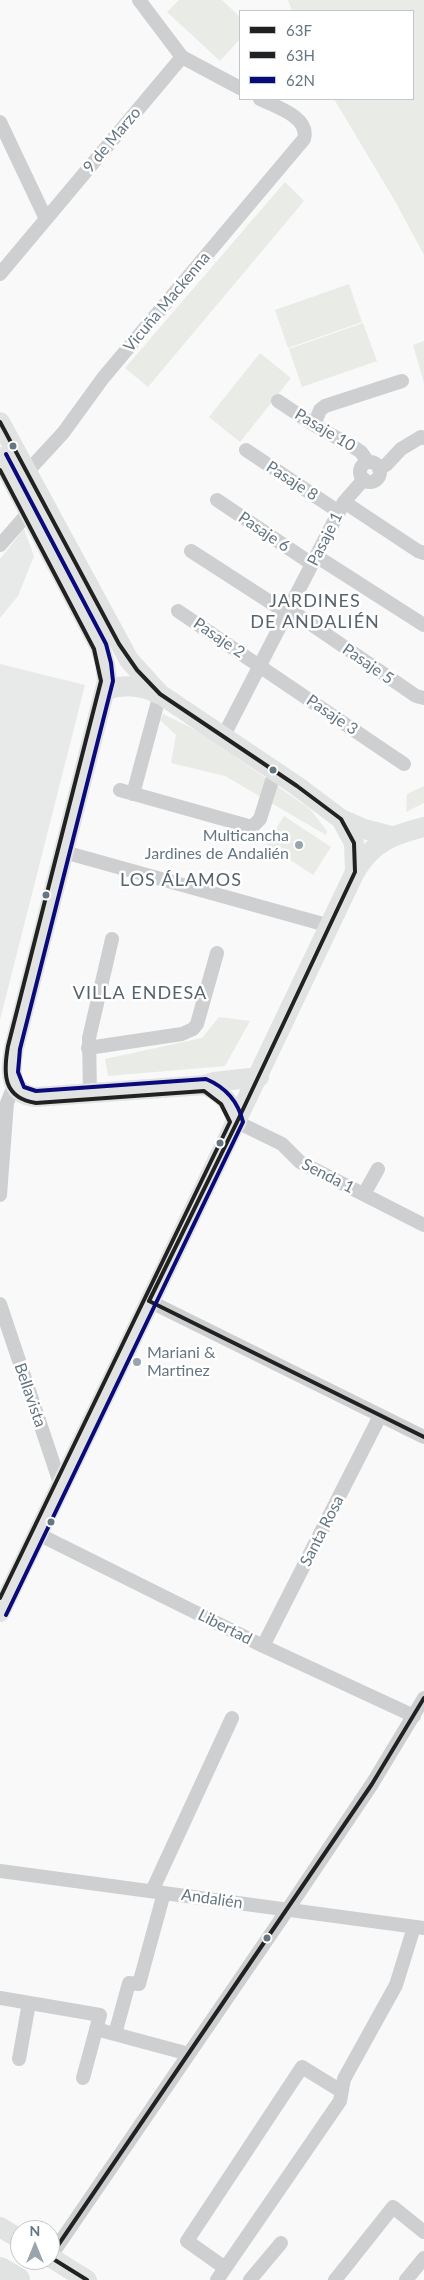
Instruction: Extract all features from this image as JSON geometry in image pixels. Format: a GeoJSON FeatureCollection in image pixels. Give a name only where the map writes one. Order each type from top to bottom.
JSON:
{"type":"FeatureCollection","features":[{"type":"Feature","properties":{"kind":"highway"},"geometry":{"type":"LineString","coordinates":[[0,2270],[17,2280]]}},
{"type":"Feature","properties":{"kind":"main road"},"geometry":{"type":"LineString","coordinates":[[0,422],[128,660],[160,694],[341,819],[364,829],[391,836]]}},
{"type":"Feature","properties":{"kind":"main road"},"geometry":{"type":"LineString","coordinates":[[0,458],[30,511],[100,648],[106,664],[106,690],[12,1059],[8,1098],[22,1094],[31,1096],[205,1086],[214,1082],[259,1077]]}},
{"type":"Feature","properties":{"kind":"main road"},"geometry":{"type":"LineString","coordinates":[[106,690],[129,685],[160,694]]}},
{"type":"Feature","properties":{"kind":"main road"},"geometry":{"type":"LineString","coordinates":[[341,819],[354,843],[356,872]]}},
{"type":"Feature","properties":{"kind":"main road"},"geometry":{"type":"LineString","coordinates":[[0,1612],[356,872],[372,850],[391,836],[420,828]]}},
{"type":"Feature","properties":{"kind":"main road"},"geometry":{"type":"LineString","coordinates":[[205,1086],[221,1094],[227,1100],[237,1122]]}},
{"type":"Feature","properties":{"kind":"main road"},"geometry":{"type":"LineString","coordinates":[[60,2263],[87,2280]]}},
{"type":"Feature","properties":{"kind":"street"},"geometry":{"type":"LineString","coordinates":[[139,0],[182,57],[239,87]]}},
{"type":"Feature","properties":{"kind":"street","name":"9 de Marzo"},"geometry":{"type":"LineString","coordinates":[[0,274],[182,57]]}},
{"type":"Feature","properties":{"kind":"street","name":"Vicuña Mackenna"},"geometry":{"type":"LineString","coordinates":[[27,472],[63,433],[103,378],[301,143],[305,130],[297,119],[262,100]]}},
{"type":"Feature","properties":{"kind":"street"},"geometry":{"type":"LineString","coordinates":[[0,122],[46,218]]}},
{"type":"Feature","properties":{"kind":"street"},"geometry":{"type":"LineString","coordinates":[[314,425],[320,410],[325,406],[402,381]]}},
{"type":"Feature","properties":{"kind":"street","name":"Pasaje 10"},"geometry":{"type":"LineString","coordinates":[[278,401],[314,425],[355,448],[374,465]]}},
{"type":"Feature","properties":{"kind":"street"},"geometry":{"type":"LineString","coordinates":[[374,465],[387,464],[400,449],[421,437],[424,438]]}},
{"type":"Feature","properties":{"kind":"street","name":"Pasaje 8"},"geometry":{"type":"LineString","coordinates":[[246,450],[341,507],[424,553]]}},
{"type":"Feature","properties":{"kind":"street","name":"Pasaje 1"},"geometry":{"type":"LineString","coordinates":[[223,737],[341,507],[364,479],[369,482],[375,480],[379,475],[374,465]]}},
{"type":"Feature","properties":{"kind":"street","name":"Pasaje 6"},"geometry":{"type":"LineString","coordinates":[[217,500],[424,625]]}},
{"type":"Feature","properties":{"kind":"street"},"geometry":{"type":"LineString","coordinates":[[0,544],[30,511]]}},
{"type":"Feature","properties":{"kind":"street","name":"Pasaje 5"},"geometry":{"type":"LineString","coordinates":[[191,551],[288,611],[416,696],[424,698]]}},
{"type":"Feature","properties":{"kind":"street","name":"Pasaje 2"},"geometry":{"type":"LineString","coordinates":[[178,611],[260,665]]}},
{"type":"Feature","properties":{"kind":"street","name":"Pasaje 3"},"geometry":{"type":"LineString","coordinates":[[260,665],[404,764]]}},
{"type":"Feature","properties":{"kind":"street"},"geometry":{"type":"LineString","coordinates":[[160,694],[126,792],[252,827],[260,819],[275,772]]}},
{"type":"Feature","properties":{"kind":"street"},"geometry":{"type":"LineString","coordinates":[[64,852],[330,926]]}},
{"type":"Feature","properties":{"kind":"street"},"geometry":{"type":"LineString","coordinates":[[90,1093],[88,1048],[91,1024],[112,939]]}},
{"type":"Feature","properties":{"kind":"street"},"geometry":{"type":"LineString","coordinates":[[88,1048],[182,1034],[193,1029],[200,1018],[217,953]]}},
{"type":"Feature","properties":{"kind":"street"},"geometry":{"type":"LineString","coordinates":[[0,1195],[8,1098]]}},
{"type":"Feature","properties":{"kind":"street","name":"Senda 1"},"geometry":{"type":"LineString","coordinates":[[237,1122],[278,1142],[300,1162],[424,1225]]}},
{"type":"Feature","properties":{"kind":"street"},"geometry":{"type":"LineString","coordinates":[[364,1194],[378,1169]]}},
{"type":"Feature","properties":{"kind":"street"},"geometry":{"type":"LineString","coordinates":[[149,1301],[424,1437]]}},
{"type":"Feature","properties":{"kind":"street","name":"Bellavista"},"geometry":{"type":"LineString","coordinates":[[0,1304],[61,1486]]}},
{"type":"Feature","properties":{"kind":"street","name":"Santa Rosa"},"geometry":{"type":"LineString","coordinates":[[263,1646],[380,1416]]}},
{"type":"Feature","properties":{"kind":"street","name":"Libertad"},"geometry":{"type":"LineString","coordinates":[[38,1534],[263,1646],[414,1716]]}},
{"type":"Feature","properties":{"kind":"street"},"geometry":{"type":"LineString","coordinates":[[60,2242],[372,1784],[424,1698]]}},
{"type":"Feature","properties":{"kind":"street"},"geometry":{"type":"LineString","coordinates":[[115,2034],[129,1983],[139,1984],[158,1892],[232,1718]]}},
{"type":"Feature","properties":{"kind":"street","name":"Andalién"},"geometry":{"type":"LineString","coordinates":[[0,1871],[419,1927]]}},
{"type":"Feature","properties":{"kind":"street"},"geometry":{"type":"LineString","coordinates":[[341,2090],[302,2067],[192,2232],[187,2240],[221,2274],[340,2101],[344,2079],[396,1985],[419,1927]]}},
{"type":"Feature","properties":{"kind":"street"},"geometry":{"type":"LineString","coordinates":[[0,1998],[100,2015],[83,2078]]}},
{"type":"Feature","properties":{"kind":"street"},"geometry":{"type":"LineString","coordinates":[[19,2059],[29,2003]]}},
{"type":"Feature","properties":{"kind":"street"},"geometry":{"type":"LineString","coordinates":[[96,2029],[189,2054]]}},
{"type":"Feature","properties":{"kind":"street"},"geometry":{"type":"LineString","coordinates":[[335,2280],[393,2208],[424,2232]]}},
{"type":"Feature","properties":{"kind":"street"},"geometry":{"type":"LineString","coordinates":[[250,2280],[281,2243]]}},
{"type":"Feature","properties":{"kind":"street"},"geometry":{"type":"LineString","coordinates":[[406,2280],[424,2258]]}},
{"type":"Feature","properties":{"kind":"shaded area"},"geometry":{"type":"Polygon","coordinates":[[[179,0],[222,0],[239,16],[239,40],[220,61],[167,12],[179,0]]]}},
{"type":"Feature","properties":{"kind":"shaded area"},"geometry":{"type":"Polygon","coordinates":[[[288,0],[424,0],[424,255],[395,201],[335,100],[414,100],[414,10],[292,10],[288,0]]]}},
{"type":"Feature","properties":{"kind":"shaded area"},"geometry":{"type":"Polygon","coordinates":[[[285,182],[304,201],[148,387],[125,368],[285,182]]]}},
{"type":"Feature","properties":{"kind":"shaded area"},"geometry":{"type":"Polygon","coordinates":[[[349,284],[362,322],[288,348],[275,310],[349,284]]]}},
{"type":"Feature","properties":{"kind":"shaded area"},"geometry":{"type":"Polygon","coordinates":[[[363,323],[377,361],[302,387],[289,349],[363,323]]]}},
{"type":"Feature","properties":{"kind":"shaded area"},"geometry":{"type":"Polygon","coordinates":[[[424,341],[424,383],[413,345],[424,341]]]}},
{"type":"Feature","properties":{"kind":"shaded area"},"geometry":{"type":"Polygon","coordinates":[[[260,353],[291,378],[240,442],[209,417],[260,353]]]}},
{"type":"Feature","properties":{"kind":"shaded area"},"geometry":{"type":"Polygon","coordinates":[[[24,529],[34,556],[18,596],[0,618],[0,559],[24,529]]]}},
{"type":"Feature","properties":{"kind":"shaded area"},"geometry":{"type":"Polygon","coordinates":[[[0,664],[85,685],[0,1020],[0,664]]]}},
{"type":"Feature","properties":{"kind":"shaded area"},"geometry":{"type":"Polygon","coordinates":[[[163,714],[200,732],[310,809],[327,831],[326,835],[225,776],[171,763],[176,735],[160,720],[163,714]]]}},
{"type":"Feature","properties":{"kind":"shaded area"},"geometry":{"type":"Polygon","coordinates":[[[424,786],[424,803],[406,812],[407,794],[424,786]]]}},
{"type":"Feature","properties":{"kind":"shaded area","name":"Multicancha Jardines de Andalién"},"geometry":{"type":"Polygon","coordinates":[[[284,816],[331,847],[313,875],[266,844],[284,816]]]}},
{"type":"Feature","properties":{"kind":"shaded area"},"geometry":{"type":"Polygon","coordinates":[[[219,1017],[250,1021],[225,1066],[108,1076],[105,1059],[202,1038],[219,1017]]]}},
{"type":"Feature","properties":{"kind":"transit line","name":"63F"},"geometry":{"type":"LineString","coordinates":[[0,422],[119,644],[137,670],[160,694],[297,786],[341,819],[354,843],[355,872],[237,1122],[149,1301],[424,1437]]}},
{"type":"Feature","properties":{"kind":"transit line","name":"62N"},"geometry":{"type":"LineString","coordinates":[[6,454],[106,644],[113,681],[20,1049],[18,1072],[24,1087],[36,1091],[206,1079],[219,1086],[230,1096],[238,1108],[243,1122],[6,1615]]}},
{"type":"Feature","properties":{"kind":"transit line","name":"63H"},"geometry":{"type":"LineString","coordinates":[[0,470],[94,649],[101,681],[8,1046],[6,1066],[8,1083],[11,1090],[17,1096],[36,1103],[204,1091],[221,1104],[230,1122],[0,1598]]}},
{"type":"Feature","properties":{"kind":"transit line","name":"63F"},"geometry":{"type":"LineString","coordinates":[[87,2280],[50,2257],[372,1784],[424,1698]]}},
{"type":"Feature","properties":{"kind":"place","name":"Multicancha Jardines de Andalién"},"geometry":{"type":"Point","coordinates":[299,845]}},
{"type":"Feature","properties":{"kind":"place","name":"Mariani & Martinez"},"geometry":{"type":"Point","coordinates":[137,1362]}},
{"type":"Feature","properties":{"kind":"district","name":"JARDINES DE ANDALIÉN"},"geometry":{"type":"Point","coordinates":[315,611]}},
{"type":"Feature","properties":{"kind":"district","name":"LOS ÁLAMOS"},"geometry":{"type":"Point","coordinates":[181,880]}},
{"type":"Feature","properties":{"kind":"district","name":"VILLA ENDESA"},"geometry":{"type":"Point","coordinates":[140,993]}}]}
